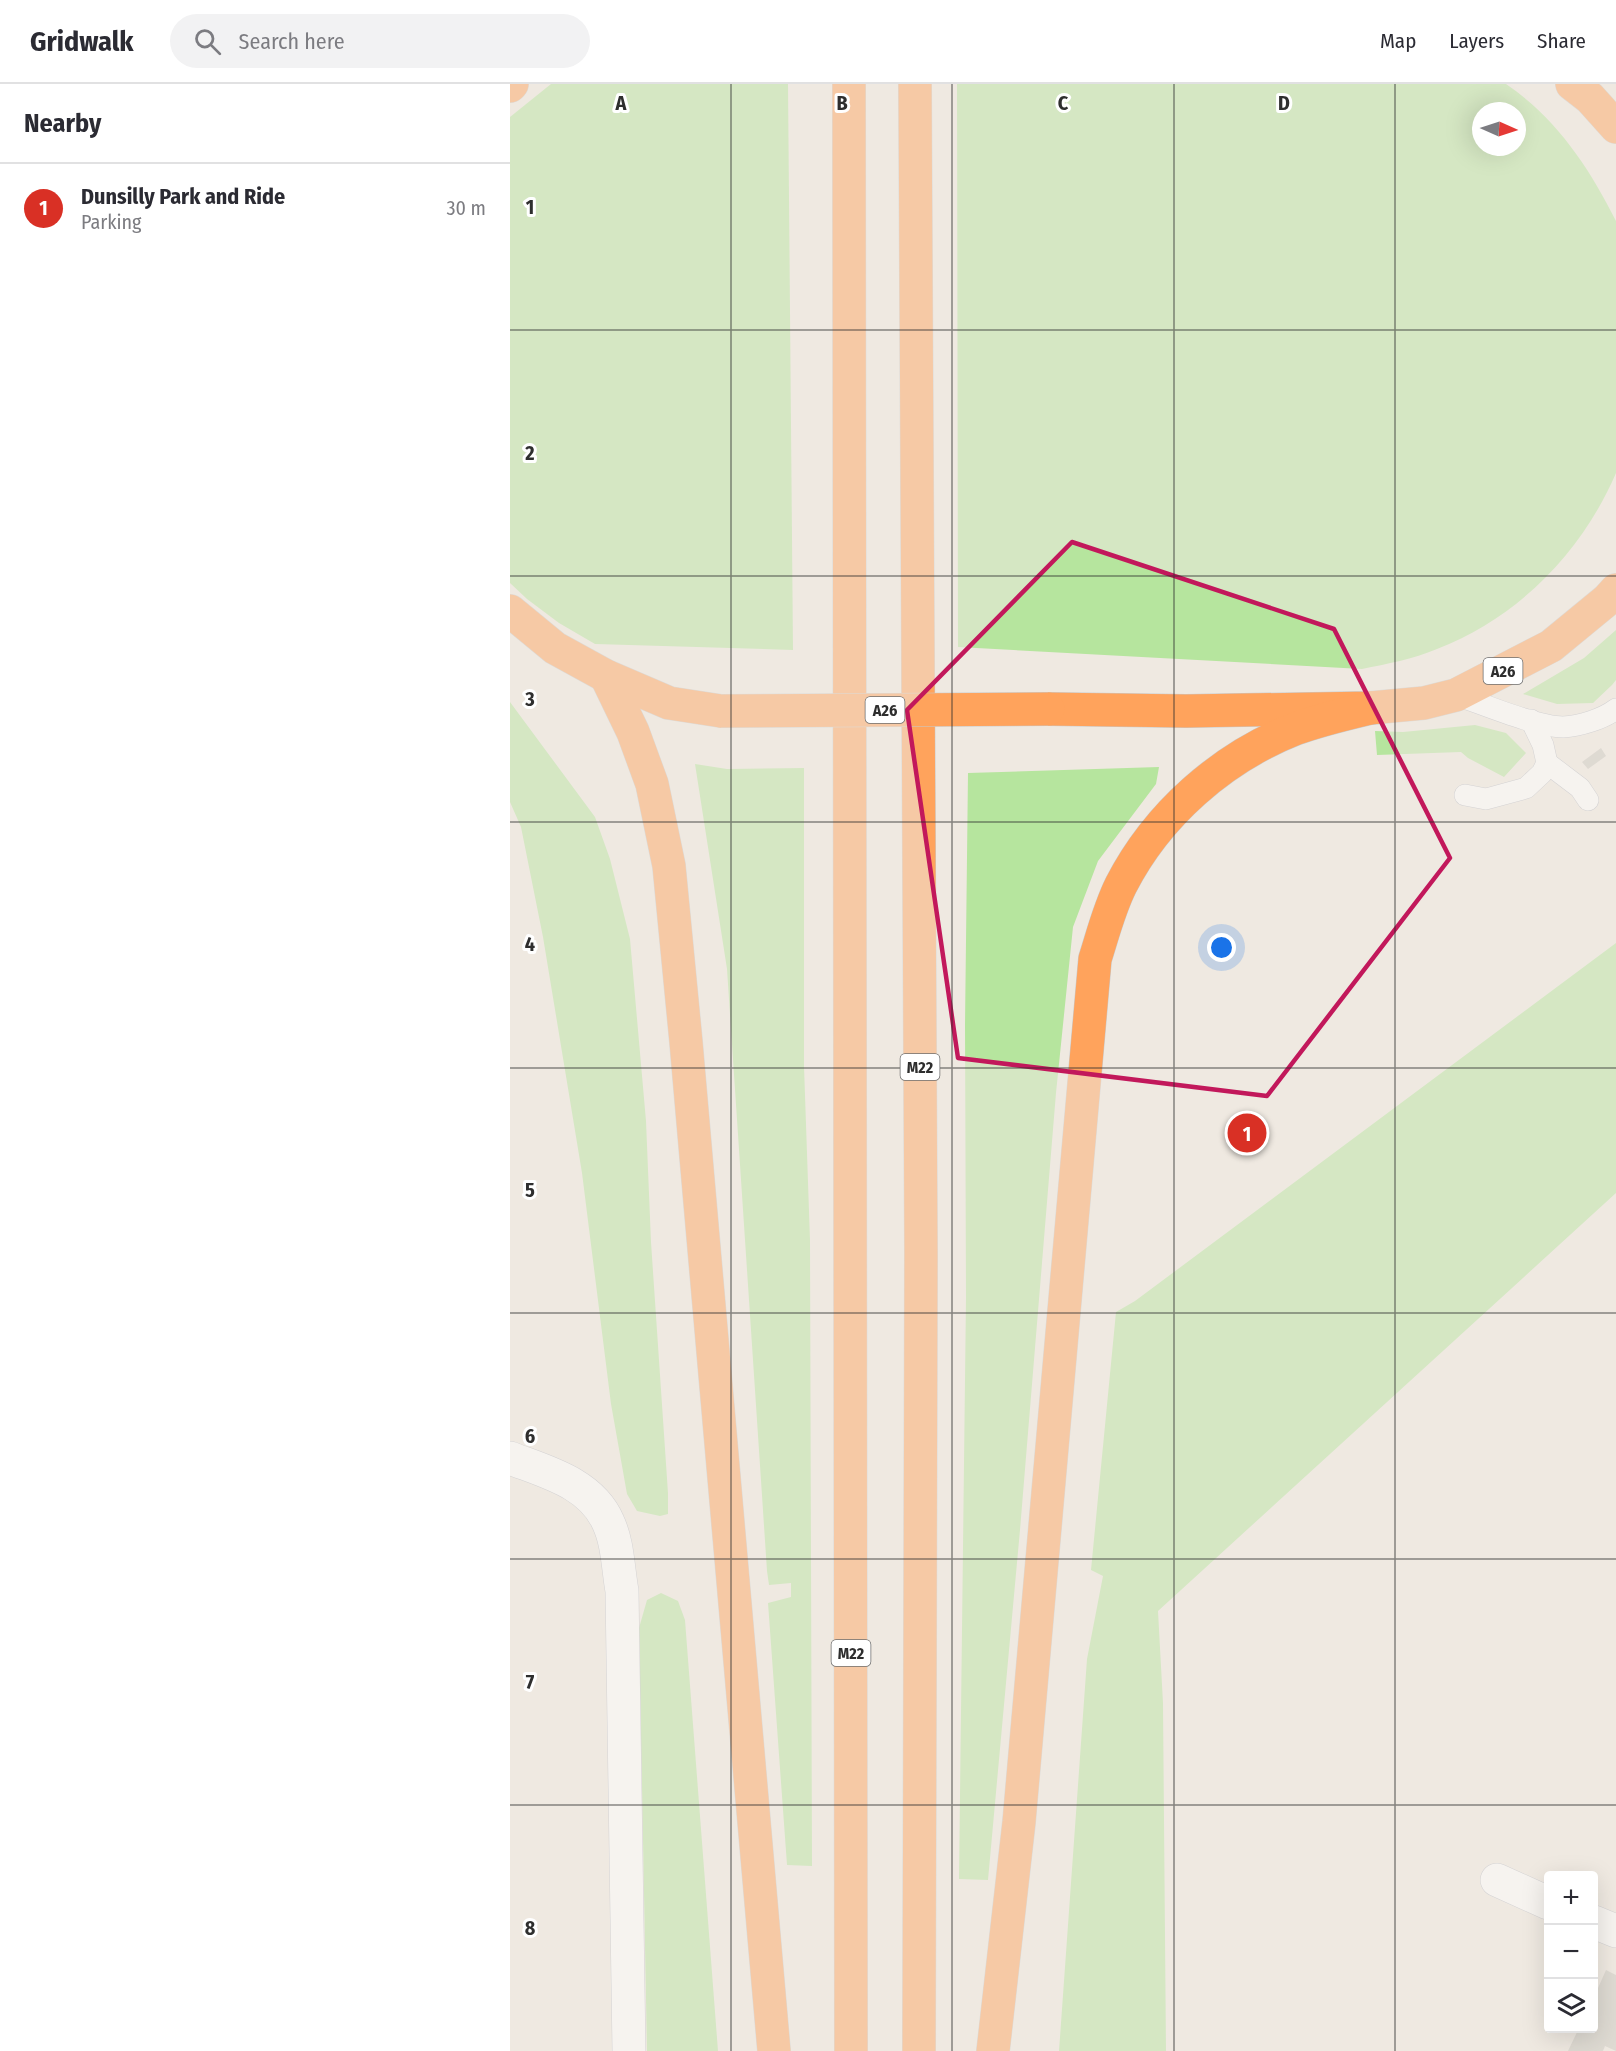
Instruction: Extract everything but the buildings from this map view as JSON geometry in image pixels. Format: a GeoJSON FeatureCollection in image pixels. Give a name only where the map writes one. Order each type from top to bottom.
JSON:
{"type":"FeatureCollection","features":[{"type":"Feature","properties":{"kind":"highway","name":"M22"},"geometry":{"type":"LineString","coordinates":[[849,84],[851,2051]]}},
{"type":"Feature","properties":{"kind":"highway","name":"M22"},"geometry":{"type":"LineString","coordinates":[[915,84],[921,1253],[919,2051]]}},
{"type":"Feature","properties":{"kind":"highway"},"geometry":{"type":"LineString","coordinates":[[1572,84],[1590,98],[1616,127]]}},
{"type":"Feature","properties":{"kind":"highway","name":"A26"},"geometry":{"type":"LineString","coordinates":[[510,611],[555,648],[606,676],[669,703],[721,711],[1048,709],[1186,711],[1370,708],[1424,704],[1456,695],[1551,646],[1616,590]]}},
{"type":"Feature","properties":{"kind":"highway"},"geometry":{"type":"LineString","coordinates":[[606,676],[633,732],[652,784],[669,866],[774,2051]]}},
{"type":"Feature","properties":{"kind":"highway"},"geometry":{"type":"LineString","coordinates":[[993,2051],[1019,1822],[1095,959],[1106,920],[1120,887],[1137,858],[1154,834],[1198,787],[1246,752],[1294,729],[1370,708]]}},
{"type":"Feature","properties":{"kind":"street"},"geometry":{"type":"LineString","coordinates":[[510,1458],[557,1476],[582,1489],[598,1504],[609,1522],[615,1543],[622,1591],[628,2051]]}},
{"type":"Feature","properties":{"kind":"street"},"geometry":{"type":"LineString","coordinates":[[1497,1880],[1544,1900]]}},
{"type":"Feature","properties":{"kind":"street"},"geometry":{"type":"LineString","coordinates":[[1598,1924],[1616,1930]]}},
{"type":"Feature","properties":{"kind":"lane"},"geometry":{"type":"LineString","coordinates":[[1456,695],[1531,720],[1562,727],[1581,724],[1616,709]]}},
{"type":"Feature","properties":{"kind":"lane"},"geometry":{"type":"LineString","coordinates":[[1465,795],[1486,799],[1526,788],[1542,773],[1546,763],[1543,745],[1531,720]]}},
{"type":"Feature","properties":{"kind":"lane"},"geometry":{"type":"LineString","coordinates":[[1546,763],[1580,788],[1588,800]]}},
{"type":"Feature","properties":{"kind":"highlighted area"},"geometry":{"type":"Polygon","coordinates":[[[1072,542],[1334,629],[1450,858],[1267,1096],[958,1058],[907,710],[1072,542]]]}},
{"type":"Feature","properties":{"kind":"green space"},"geometry":{"type":"Polygon","coordinates":[[[551,84],[788,84],[793,650],[595,644],[559,623],[510,583],[510,117],[551,84]]]}},
{"type":"Feature","properties":{"kind":"green space"},"geometry":{"type":"Polygon","coordinates":[[[957,84],[1506,84],[1524,97],[1556,128],[1583,163],[1616,221],[1616,473],[1602,502],[1566,555],[1521,600],[1495,619],[1437,649],[1362,669],[958,647],[957,84]]]}},
{"type":"Feature","properties":{"kind":"green space"},"geometry":{"type":"Polygon","coordinates":[[[1616,630],[1616,680],[1593,703],[1557,704],[1523,694],[1584,658],[1616,630]]]}},
{"type":"Feature","properties":{"kind":"green space"},"geometry":{"type":"Polygon","coordinates":[[[510,702],[595,817],[610,859],[630,939],[646,1121],[651,1242],[668,1493],[668,1514],[660,1516],[637,1511],[627,1494],[611,1404],[582,1173],[543,937],[521,827],[510,802],[510,702]]]}},
{"type":"Feature","properties":{"kind":"green space"},"geometry":{"type":"Polygon","coordinates":[[[1475,725],[1506,733],[1526,753],[1504,777],[1461,752],[1377,755],[1375,731],[1403,732],[1475,725]]]}},
{"type":"Feature","properties":{"kind":"green space"},"geometry":{"type":"Polygon","coordinates":[[[695,764],[727,769],[804,768],[804,1066],[810,1240],[812,1866],[787,1865],[768,1603],[791,1597],[791,1583],[769,1585],[767,1571],[727,969],[695,764]]]}},
{"type":"Feature","properties":{"kind":"green space"},"geometry":{"type":"Polygon","coordinates":[[[1159,767],[1156,784],[1098,861],[1073,927],[1056,1093],[988,1880],[959,1879],[966,1297],[965,1025],[968,773],[1159,767]]]}},
{"type":"Feature","properties":{"kind":"green space"},"geometry":{"type":"Polygon","coordinates":[[[1616,943],[1616,1193],[1158,1611],[1163,1703],[1166,2051],[1059,2051],[1087,1659],[1103,1576],[1091,1570],[1116,1312],[1135,1301],[1616,943]]]}},
{"type":"Feature","properties":{"kind":"green space"},"geometry":{"type":"Polygon","coordinates":[[[661,1593],[678,1601],[685,1620],[718,2051],[647,2051],[639,1628],[647,1600],[661,1593]]]}},
{"type":"Feature","properties":{"kind":"place","name":"Dunsilly Park and Ride"},"geometry":{"type":"Point","coordinates":[1247,1133]}}]}
